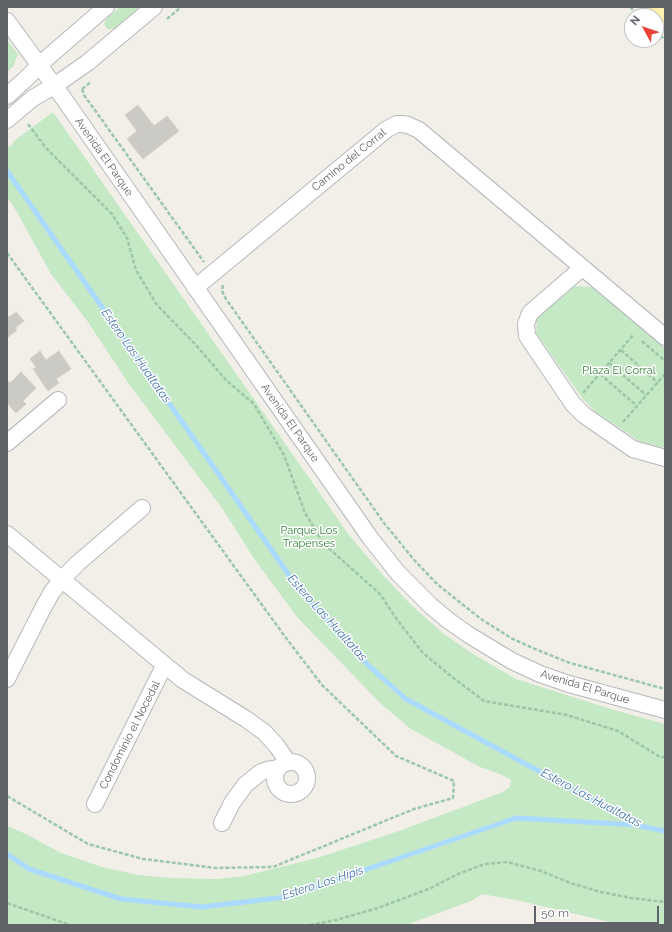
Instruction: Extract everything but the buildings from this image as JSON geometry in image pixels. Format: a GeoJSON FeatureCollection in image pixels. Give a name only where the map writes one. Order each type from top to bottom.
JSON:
{"type":"FeatureCollection","features":[{"type":"Feature","properties":{"kind":"main road"},"geometry":{"type":"LineString","coordinates":[[661,7],[665,11]]}},
{"type":"Feature","properties":{"kind":"street"},"geometry":{"type":"LineString","coordinates":[[7,96],[29,76],[39,64],[106,7]]}},
{"type":"Feature","properties":{"kind":"street"},"geometry":{"type":"LineString","coordinates":[[10,118],[33,98],[54,86],[87,63],[154,7]]}},
{"type":"Feature","properties":{"kind":"street","name":"Avenida El Parque"},"geometry":{"type":"LineString","coordinates":[[7,21],[39,64],[372,539],[398,573],[431,606],[469,635],[512,661],[540,674],[568,684],[665,710]]}},
{"type":"Feature","properties":{"kind":"street","name":"Camino del Corral"},"geometry":{"type":"LineString","coordinates":[[195,288],[219,278],[387,128],[397,124],[402,124],[418,130],[665,337]]}},
{"type":"Feature","properties":{"kind":"street"},"geometry":{"type":"LineString","coordinates":[[582,268],[530,314],[526,324],[526,330],[530,341],[573,404],[584,415],[633,449],[665,458]]}},
{"type":"Feature","properties":{"kind":"street"},"geometry":{"type":"LineString","coordinates":[[7,444],[58,400]]}},
{"type":"Feature","properties":{"kind":"street"},"geometry":{"type":"LineString","coordinates":[[7,679],[43,608],[62,578],[142,508]]}},
{"type":"Feature","properties":{"kind":"street","name":"Condominio el Nocedal"},"geometry":{"type":"LineString","coordinates":[[7,534],[62,578],[164,666],[255,725],[276,744],[283,765],[262,772],[245,785],[232,803],[222,823]]}},
{"type":"Feature","properties":{"kind":"street","name":"Condominio el Nocedal"},"geometry":{"type":"LineString","coordinates":[[95,804],[164,666]]}},
{"type":"Feature","properties":{"kind":"path"},"geometry":{"type":"LineString","coordinates":[[82,89],[84,95],[200,258],[219,278],[222,291],[226,299],[384,523],[415,561],[437,584],[481,619],[511,638],[534,649],[570,662],[665,689]]}},
{"type":"Feature","properties":{"kind":"path"},"geometry":{"type":"LineString","coordinates":[[7,253],[286,638],[322,685],[396,756],[454,781],[453,798],[414,809],[273,867],[216,868],[143,859],[88,844],[7,796]]}},
{"type":"Feature","properties":{"kind":"path"},"geometry":{"type":"LineString","coordinates":[[573,404],[634,334]]}},
{"type":"Feature","properties":{"kind":"path"},"geometry":{"type":"LineString","coordinates":[[621,350],[658,383]]}},
{"type":"Feature","properties":{"kind":"path"},"geometry":{"type":"LineString","coordinates":[[609,363],[646,396]]}},
{"type":"Feature","properties":{"kind":"path"},"geometry":{"type":"LineString","coordinates":[[600,374],[637,406]]}},
{"type":"Feature","properties":{"kind":"path"},"geometry":{"type":"LineString","coordinates":[[612,435],[665,374]]}},
{"type":"Feature","properties":{"kind":"path"},"geometry":{"type":"LineString","coordinates":[[310,925],[336,920],[378,908],[431,888],[458,874],[485,864],[507,862],[540,871],[570,883],[601,892],[631,898],[665,902]]}},
{"type":"Feature","properties":{"kind":"path"},"geometry":{"type":"LineString","coordinates":[[7,903],[70,925]]}},
{"type":"Feature","properties":{"kind":"path"},"geometry":{"type":"LineString","coordinates":[[58,925],[59,921]]}},
{"type":"Feature","properties":{"kind":"green space"},"geometry":{"type":"Polygon","coordinates":[[[120,7],[141,7],[115,28],[108,30],[104,24],[107,18],[120,7]]]}},
{"type":"Feature","properties":{"kind":"green space"},"geometry":{"type":"Polygon","coordinates":[[[7,40],[18,54],[13,67],[7,72],[7,40]]]}},
{"type":"Feature","properties":{"kind":"green space","name":"Parque Los Trapenses"},"geometry":{"type":"Polygon","coordinates":[[[53,112],[349,535],[411,605],[444,634],[473,654],[516,679],[614,710],[665,724],[665,925],[622,925],[521,901],[482,894],[471,901],[406,925],[7,924],[7,826],[26,834],[61,853],[102,867],[138,875],[171,878],[216,879],[244,876],[317,858],[399,831],[503,792],[510,787],[511,780],[500,774],[480,767],[411,729],[381,704],[297,617],[255,560],[222,508],[129,384],[88,322],[51,274],[17,212],[7,197],[7,144],[10,147],[14,141],[53,112]]]}},
{"type":"Feature","properties":{"kind":"green space","name":"Plaza El Corral"},"geometry":{"type":"Polygon","coordinates":[[[575,286],[592,287],[665,348],[665,448],[641,442],[597,413],[583,399],[536,333],[537,318],[575,286]]]}},
{"type":"Feature","properties":{"kind":"waterway","name":"Estero Las Hualtatas"},"geometry":{"type":"LineString","coordinates":[[7,171],[298,588],[369,666],[406,699],[640,826],[665,831]]}},
{"type":"Feature","properties":{"kind":"waterway","name":"Estero Los Hipis"},"geometry":{"type":"LineString","coordinates":[[7,854],[29,869],[121,899],[202,907],[286,897],[516,818],[637,825]]}}]}
